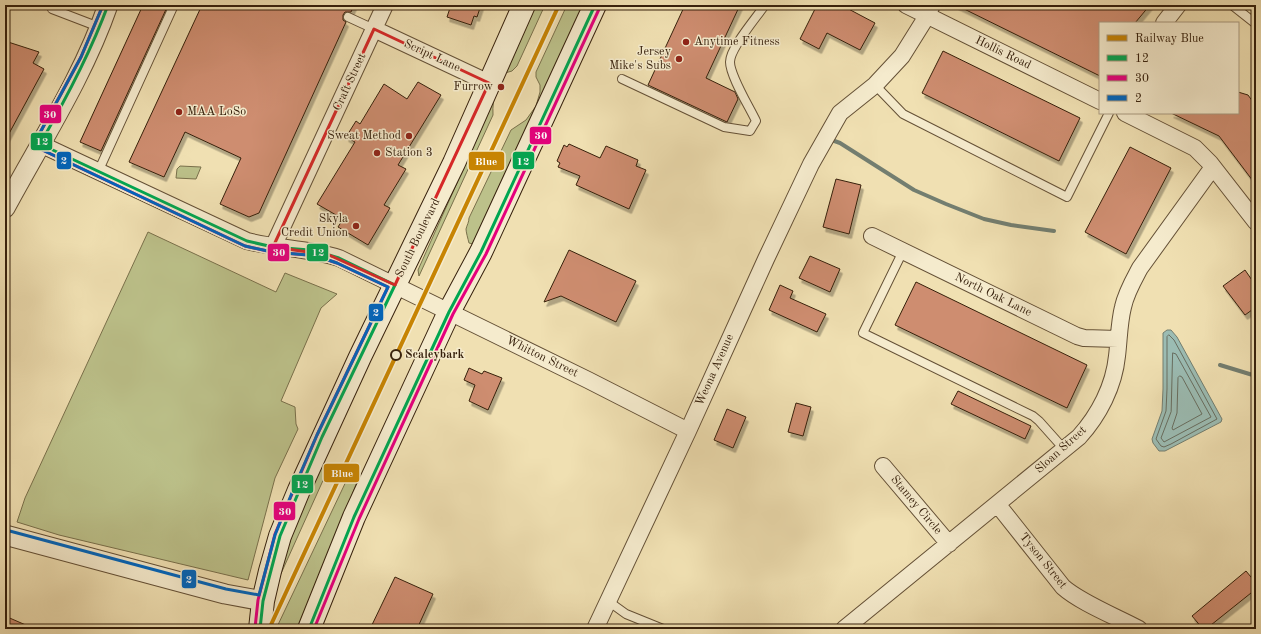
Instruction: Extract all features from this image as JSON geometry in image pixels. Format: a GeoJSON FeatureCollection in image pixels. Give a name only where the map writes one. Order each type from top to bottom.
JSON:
{"type":"FeatureCollection","features":[{"type":"Feature","properties":{"kind":"main road","name":"South Boulevard"},"geometry":{"type":"LineString","coordinates":[[260,629],[263,601],[280,536],[299,490],[322,437],[454,163],[524,5]]}},
{"type":"Feature","properties":{"kind":"main road"},"geometry":{"type":"LineString","coordinates":[[309,629],[354,517],[449,312],[481,252],[595,5]]}},
{"type":"Feature","properties":{"kind":"street"},"geometry":{"type":"LineString","coordinates":[[5,208],[76,80],[100,28],[108,5]]}},
{"type":"Feature","properties":{"kind":"street","name":"Craft Street"},"geometry":{"type":"LineString","coordinates":[[273,247],[386,5]]}},
{"type":"Feature","properties":{"kind":"street","name":"Hollis Road"},"geometry":{"type":"LineString","coordinates":[[906,5],[929,10],[1099,100]]}},
{"type":"Feature","properties":{"kind":"street"},"geometry":{"type":"LineString","coordinates":[[1165,22],[1178,5]]}},
{"type":"Feature","properties":{"kind":"street"},"geometry":{"type":"LineString","coordinates":[[875,85],[902,56],[929,10]]}},
{"type":"Feature","properties":{"kind":"street","name":"Script Lane"},"geometry":{"type":"LineString","coordinates":[[374,29],[490,83]]}},
{"type":"Feature","properties":{"kind":"street","name":"Weona Avenue"},"geometry":{"type":"LineString","coordinates":[[595,629],[811,164],[840,113],[875,85]]}},
{"type":"Feature","properties":{"kind":"street"},"geometry":{"type":"LineString","coordinates":[[1127,114],[1194,148],[1213,167],[1256,222]]}},
{"type":"Feature","properties":{"kind":"street","name":"Whitton Street"},"geometry":{"type":"LineString","coordinates":[[40,144],[247,241],[273,247],[309,250],[329,254],[595,383],[688,431]]}},
{"type":"Feature","properties":{"kind":"street","name":"Sloan Street"},"geometry":{"type":"LineString","coordinates":[[844,629],[998,505],[1086,430],[1097,414],[1113,378],[1118,356],[1118,339],[1123,307],[1130,285],[1140,268],[1213,167]]}},
{"type":"Feature","properties":{"kind":"street","name":"North Oak Lane"},"geometry":{"type":"LineString","coordinates":[[872,236],[1077,336],[1084,338],[1118,339]]}},
{"type":"Feature","properties":{"kind":"street","name":"Stamey Circle"},"geometry":{"type":"LineString","coordinates":[[883,466],[949,544]]}},
{"type":"Feature","properties":{"kind":"street","name":"Tyson Street"},"geometry":{"type":"LineString","coordinates":[[998,505],[1069,592],[1139,629]]}},
{"type":"Feature","properties":{"kind":"street"},"geometry":{"type":"LineString","coordinates":[[5,535],[218,592],[263,601]]}},
{"type":"Feature","properties":{"kind":"lane"},"geometry":{"type":"LineString","coordinates":[[98,172],[174,5]]}},
{"type":"Feature","properties":{"kind":"lane"},"geometry":{"type":"LineString","coordinates":[[622,79],[724,127],[750,131],[756,121],[734,77],[730,63],[732,52],[764,5]]}},
{"type":"Feature","properties":{"kind":"lane"},"geometry":{"type":"LineString","coordinates":[[1232,5],[1256,24]]}},
{"type":"Feature","properties":{"kind":"lane"},"geometry":{"type":"LineString","coordinates":[[52,9],[100,28]]}},
{"type":"Feature","properties":{"kind":"lane"},"geometry":{"type":"LineString","coordinates":[[348,17],[374,29]]}},
{"type":"Feature","properties":{"kind":"lane"},"geometry":{"type":"LineString","coordinates":[[875,85],[903,114],[1067,197],[1108,114]]}},
{"type":"Feature","properties":{"kind":"lane"},"geometry":{"type":"LineString","coordinates":[[903,251],[863,333],[1033,416],[1040,421],[1064,449]]}},
{"type":"Feature","properties":{"kind":"lane"},"geometry":{"type":"LineString","coordinates":[[608,601],[626,614],[663,629]]}},
{"type":"Feature","properties":{"kind":"highlighted area"},"geometry":{"type":"Polygon","coordinates":[[[374,29],[489,83],[395,285],[329,255],[273,247],[374,29]]]}},
{"type":"Feature","properties":{"kind":"green space"},"geometry":{"type":"Polygon","coordinates":[[[532,5],[545,5],[517,66],[512,71],[505,73],[494,98],[493,115],[419,276],[418,270],[457,183],[532,5]]]}},
{"type":"Feature","properties":{"kind":"green space"},"geometry":{"type":"Polygon","coordinates":[[[567,5],[587,5],[475,242],[473,244],[469,243],[466,229],[469,218],[511,130],[526,120],[536,106],[540,92],[540,85],[536,77],[536,72],[567,5]]]}},
{"type":"Feature","properties":{"kind":"green space"},"geometry":{"type":"Polygon","coordinates":[[[180,166],[201,167],[196,179],[176,178],[177,169],[180,166]]]}},
{"type":"Feature","properties":{"kind":"green space"},"geometry":{"type":"Polygon","coordinates":[[[148,232],[276,292],[285,273],[337,294],[321,308],[281,401],[295,407],[296,424],[298,429],[275,478],[248,580],[59,535],[17,522],[25,498],[148,232]]]}},
{"type":"Feature","properties":{"kind":"green space"},"geometry":{"type":"Polygon","coordinates":[[[322,463],[330,465],[279,578],[298,519],[322,463]]]}},
{"type":"Feature","properties":{"kind":"green space"},"geometry":{"type":"Polygon","coordinates":[[[350,473],[356,475],[358,479],[301,629],[276,629],[350,473]]]}},
{"type":"Feature","properties":{"kind":"water"},"geometry":{"type":"Polygon","coordinates":[[[1167,330],[1171,330],[1177,337],[1222,419],[1221,422],[1165,451],[1159,451],[1152,439],[1162,411],[1163,333],[1167,330]]]}},
{"type":"Feature","properties":{"kind":"building"},"geometry":{"type":"Polygon","coordinates":[[[143,5],[168,5],[101,151],[80,142],[143,5]]]}},
{"type":"Feature","properties":{"kind":"building"},"geometry":{"type":"Polygon","coordinates":[[[202,5],[354,5],[351,12],[345,12],[343,15],[343,20],[346,22],[259,213],[249,217],[220,204],[241,158],[185,132],[164,177],[129,162],[202,5]]]}},
{"type":"Feature","properties":{"kind":"building"},"geometry":{"type":"Polygon","coordinates":[[[448,5],[481,5],[477,17],[474,16],[471,25],[447,17],[450,8],[448,5]]]}},
{"type":"Feature","properties":{"kind":"building"},"geometry":{"type":"Polygon","coordinates":[[[685,5],[740,5],[706,78],[735,92],[738,99],[727,122],[648,85],[685,5]]]}},
{"type":"Feature","properties":{"kind":"building"},"geometry":{"type":"Polygon","coordinates":[[[817,5],[841,5],[875,23],[860,50],[827,33],[819,49],[800,39],[817,5]]]}},
{"type":"Feature","properties":{"kind":"building"},"geometry":{"type":"Polygon","coordinates":[[[956,5],[1070,5],[1078,9],[1082,5],[1150,5],[1136,22],[1099,22],[1099,76],[956,5]]]}},
{"type":"Feature","properties":{"kind":"building"},"geometry":{"type":"Polygon","coordinates":[[[5,41],[39,52],[33,63],[44,69],[5,141],[5,41]]]}},
{"type":"Feature","properties":{"kind":"building"},"geometry":{"type":"Polygon","coordinates":[[[943,51],[1080,118],[1059,161],[922,93],[943,51]]]}},
{"type":"Feature","properties":{"kind":"building","name":"Station 3"},"geometry":{"type":"Polygon","coordinates":[[[418,82],[441,95],[398,165],[406,169],[384,205],[390,208],[368,245],[338,227],[343,219],[317,204],[355,142],[346,137],[356,121],[360,124],[384,84],[407,99],[418,82]]]}},
{"type":"Feature","properties":{"kind":"building"},"geometry":{"type":"Polygon","coordinates":[[[1239,92],[1248,95],[1256,106],[1256,185],[1219,136],[1173,114],[1239,114],[1239,92]]]}},
{"type":"Feature","properties":{"kind":"building"},"geometry":{"type":"Polygon","coordinates":[[[569,144],[600,158],[606,146],[638,160],[636,166],[646,170],[629,209],[576,185],[580,176],[558,167],[560,163],[557,161],[564,145],[567,147],[569,144]]]}},
{"type":"Feature","properties":{"kind":"building"},"geometry":{"type":"Polygon","coordinates":[[[1130,147],[1171,168],[1126,254],[1085,232],[1130,147]]]}},
{"type":"Feature","properties":{"kind":"building"},"geometry":{"type":"Polygon","coordinates":[[[836,179],[861,185],[849,234],[823,227],[836,179]]]}},
{"type":"Feature","properties":{"kind":"building"},"geometry":{"type":"Polygon","coordinates":[[[569,250],[636,281],[616,322],[561,296],[544,302],[569,250]]]}},
{"type":"Feature","properties":{"kind":"building"},"geometry":{"type":"Polygon","coordinates":[[[810,256],[840,269],[830,292],[799,278],[810,256]]]}},
{"type":"Feature","properties":{"kind":"building"},"geometry":{"type":"Polygon","coordinates":[[[1245,270],[1256,286],[1256,307],[1245,315],[1223,286],[1245,270]]]}},
{"type":"Feature","properties":{"kind":"building"},"geometry":{"type":"Polygon","coordinates":[[[916,282],[1087,365],[1067,408],[895,325],[916,282]]]}},
{"type":"Feature","properties":{"kind":"building"},"geometry":{"type":"Polygon","coordinates":[[[780,285],[793,291],[790,298],[826,314],[817,332],[769,310],[780,285]]]}},
{"type":"Feature","properties":{"kind":"building"},"geometry":{"type":"Polygon","coordinates":[[[469,368],[482,374],[484,371],[502,378],[488,410],[469,401],[475,385],[464,380],[469,368]]]}},
{"type":"Feature","properties":{"kind":"building"},"geometry":{"type":"Polygon","coordinates":[[[958,391],[1031,426],[1025,439],[951,404],[958,391]]]}},
{"type":"Feature","properties":{"kind":"building"},"geometry":{"type":"Polygon","coordinates":[[[796,403],[811,407],[803,436],[788,432],[796,403]]]}},
{"type":"Feature","properties":{"kind":"building"},"geometry":{"type":"Polygon","coordinates":[[[727,409],[746,417],[733,448],[714,440],[727,409]]]}},
{"type":"Feature","properties":{"kind":"building"},"geometry":{"type":"Polygon","coordinates":[[[1246,571],[1256,583],[1256,589],[1206,629],[1203,629],[1192,616],[1246,571]]]}},
{"type":"Feature","properties":{"kind":"building"},"geometry":{"type":"Polygon","coordinates":[[[395,577],[433,594],[417,629],[370,629],[395,577]]]}},
{"type":"Feature","properties":{"kind":"building"},"geometry":{"type":"Polygon","coordinates":[[[5,616],[35,629],[5,629],[5,616]]]}},
{"type":"Feature","properties":{"kind":"waterway"},"geometry":{"type":"LineString","coordinates":[[829,139],[840,143],[914,190],[946,204],[984,219],[1011,225],[1054,231]]}},
{"type":"Feature","properties":{"kind":"waterway"},"geometry":{"type":"LineString","coordinates":[[1220,365],[1256,376]]}},
{"type":"Feature","properties":{"kind":"rail line","name":"Blue"},"geometry":{"type":"LineString","coordinates":[[269,629],[559,5]]}},
{"type":"Feature","properties":{"kind":"transit line","name":"30"},"geometry":{"type":"LineString","coordinates":[[103,5],[81,57],[35,142],[36,147],[245,246],[272,252],[308,255],[328,260],[388,287],[317,435],[275,534],[258,600],[255,628]]}},
{"type":"Feature","properties":{"kind":"transit line","name":"2"},"geometry":{"type":"LineString","coordinates":[[6,530],[226,589],[259,595],[275,535],[294,488],[317,435],[388,287],[328,260],[308,255],[272,252],[245,246],[36,147],[35,142],[81,57],[103,5]]}},
{"type":"Feature","properties":{"kind":"transit line","name":"12"},"geometry":{"type":"LineString","coordinates":[[108,5],[77,76],[40,144],[247,241],[273,247],[309,250],[329,255],[339,258],[395,285],[322,437],[280,536],[263,601],[260,629]]}},
{"type":"Feature","properties":{"kind":"transit line","name":"12"},"geometry":{"type":"LineString","coordinates":[[309,629],[354,517],[449,312],[481,252],[595,5]]}},
{"type":"Feature","properties":{"kind":"transit line","name":"30"},"geometry":{"type":"LineString","coordinates":[[314,629],[359,519],[453,314],[486,254],[600,7]]}},
{"type":"Feature","properties":{"kind":"place","name":"Anytime Fitness"},"geometry":{"type":"Point","coordinates":[686,42]}},
{"type":"Feature","properties":{"kind":"place","name":"Jersey Mike's Subs"},"geometry":{"type":"Point","coordinates":[679,59]}},
{"type":"Feature","properties":{"kind":"place","name":"Furrow"},"geometry":{"type":"Point","coordinates":[501,87]}},
{"type":"Feature","properties":{"kind":"place","name":"MAA LoSo"},"geometry":{"type":"Point","coordinates":[179,112]}},
{"type":"Feature","properties":{"kind":"place","name":"Sweat Method"},"geometry":{"type":"Point","coordinates":[409,136]}},
{"type":"Feature","properties":{"kind":"place","name":"Station 3"},"geometry":{"type":"Point","coordinates":[377,153]}},
{"type":"Feature","properties":{"kind":"place","name":"Skyla Credit Union"},"geometry":{"type":"Point","coordinates":[356,226]}},
{"type":"Feature","properties":{"kind":"place","name":"Scaleybark"},"geometry":{"type":"Point","coordinates":[396,355]}}]}
